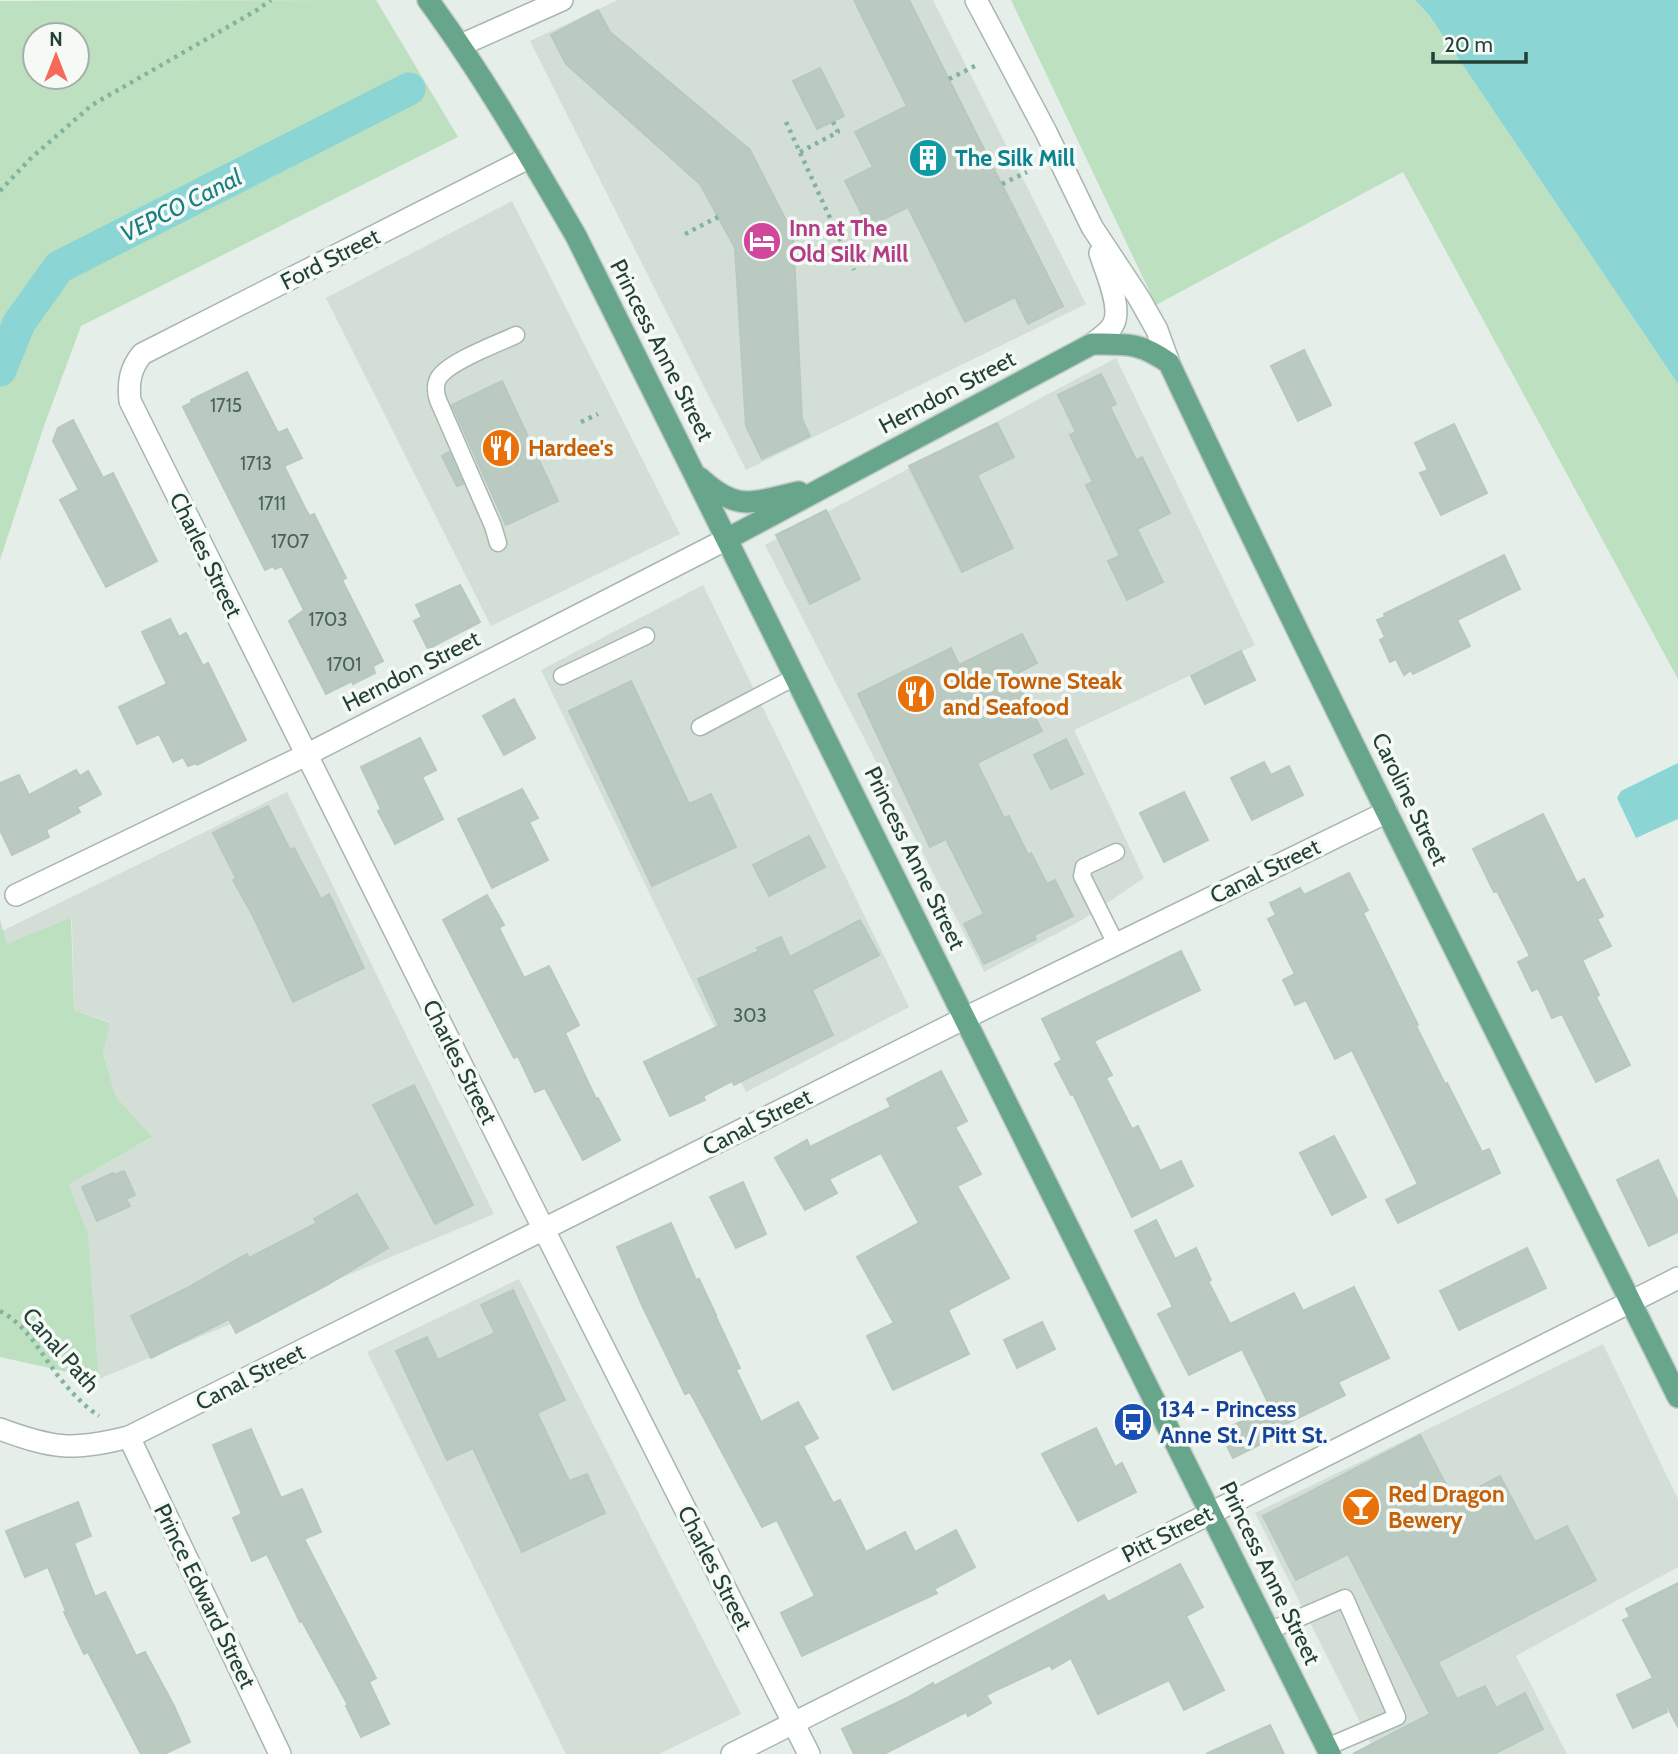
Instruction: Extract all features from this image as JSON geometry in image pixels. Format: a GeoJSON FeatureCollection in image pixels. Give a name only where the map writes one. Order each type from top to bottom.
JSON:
{"type":"FeatureCollection","features":[{"type":"Feature","properties":{"kind":"main road","name":"Princess Anne Street"},"geometry":{"type":"LineString","coordinates":[[428,0],[461,45],[576,236],[1328,1751]]}},
{"type":"Feature","properties":{"kind":"main road","name":"Herndon Street"},"geometry":{"type":"LineString","coordinates":[[727,539],[1092,344]]}},
{"type":"Feature","properties":{"kind":"main road"},"geometry":{"type":"LineString","coordinates":[[1092,344],[1135,345],[1151,350],[1168,363]]}},
{"type":"Feature","properties":{"kind":"main road","name":"Caroline Street"},"geometry":{"type":"LineString","coordinates":[[1168,363],[1275,587],[1305,642],[1678,1397]]}},
{"type":"Feature","properties":{"kind":"main road","name":"Herndon Street"},"geometry":{"type":"LineString","coordinates":[[694,471],[720,495],[739,503],[826,486]]}},
{"type":"Feature","properties":{"kind":"street"},"geometry":{"type":"LineString","coordinates":[[461,45],[562,0]]}},
{"type":"Feature","properties":{"kind":"street","name":"Caroline Street"},"geometry":{"type":"LineString","coordinates":[[976,0],[1046,132],[1092,227],[1157,330],[1168,363]]}},
{"type":"Feature","properties":{"kind":"street","name":"Ford Street"},"geometry":{"type":"LineString","coordinates":[[133,365],[142,354],[530,157]]}},
{"type":"Feature","properties":{"kind":"street","name":"Caroline Street"},"geometry":{"type":"LineString","coordinates":[[1092,227],[1111,285],[1116,315],[1112,327],[1092,344]]}},
{"type":"Feature","properties":{"kind":"street","name":"Charles Street"},"geometry":{"type":"LineString","coordinates":[[133,365],[128,383],[130,401],[809,1754]]}},
{"type":"Feature","properties":{"kind":"street","name":"Herndon Street"},"geometry":{"type":"LineString","coordinates":[[16,895],[306,755],[727,539]]}},
{"type":"Feature","properties":{"kind":"street","name":"Canal Street"},"geometry":{"type":"LineString","coordinates":[[0,1429],[55,1447],[92,1446],[129,1437],[965,1018],[1387,812]]}},
{"type":"Feature","properties":{"kind":"street","name":"Pitt Street"},"geometry":{"type":"LineString","coordinates":[[732,1754],[1678,1278]]}},
{"type":"Feature","properties":{"kind":"street","name":"Prince Edward Street"},"geometry":{"type":"LineString","coordinates":[[129,1437],[280,1754]]}},
{"type":"Feature","properties":{"kind":"lane"},"geometry":{"type":"LineString","coordinates":[[498,543],[438,400],[436,385],[445,370],[516,335]]}},
{"type":"Feature","properties":{"kind":"lane"},"geometry":{"type":"LineString","coordinates":[[562,676],[646,636]]}},
{"type":"Feature","properties":{"kind":"lane"},"geometry":{"type":"LineString","coordinates":[[700,727],[795,677]]}},
{"type":"Feature","properties":{"kind":"lane"},"geometry":{"type":"LineString","coordinates":[[1116,852],[1084,867],[1082,876],[1116,944]]}},
{"type":"Feature","properties":{"kind":"lane"},"geometry":{"type":"LineString","coordinates":[[1269,1631],[1345,1598],[1397,1717],[1328,1751]]}},
{"type":"Feature","properties":{"kind":"path"},"geometry":{"type":"LineString","coordinates":[[0,191],[30,159],[92,104],[271,0]]}},
{"type":"Feature","properties":{"kind":"path"},"geometry":{"type":"LineString","coordinates":[[949,79],[975,66]]}},
{"type":"Feature","properties":{"kind":"path"},"geometry":{"type":"LineString","coordinates":[[786,122],[854,270]]}},
{"type":"Feature","properties":{"kind":"path"},"geometry":{"type":"LineString","coordinates":[[800,152],[838,132],[833,122]]}},
{"type":"Feature","properties":{"kind":"path"},"geometry":{"type":"LineString","coordinates":[[1002,184],[1027,172]]}},
{"type":"Feature","properties":{"kind":"path"},"geometry":{"type":"LineString","coordinates":[[685,234],[718,217]]}},
{"type":"Feature","properties":{"kind":"path"},"geometry":{"type":"LineString","coordinates":[[581,422],[598,414]]}},
{"type":"Feature","properties":{"kind":"path","name":"Canal Path"},"geometry":{"type":"LineString","coordinates":[[0,1311],[10,1317],[40,1347],[58,1377],[85,1406],[129,1437]]}},
{"type":"Feature","properties":{"kind":"shaded area"},"geometry":{"type":"Polygon","coordinates":[[[618,0],[933,0],[1086,304],[746,470],[530,41],[618,0]]]}},
{"type":"Feature","properties":{"kind":"shaded area"},"geometry":{"type":"Polygon","coordinates":[[[512,201],[680,534],[491,626],[326,298],[512,201]]]}},
{"type":"Feature","properties":{"kind":"shaded area"},"geometry":{"type":"Polygon","coordinates":[[[1116,358],[1255,645],[1074,730],[1144,878],[1082,920],[984,972],[765,545],[1116,358]]]}},
{"type":"Feature","properties":{"kind":"shaded area"},"geometry":{"type":"Polygon","coordinates":[[[703,585],[909,1007],[746,1092],[541,670],[703,585]]]}},
{"type":"Feature","properties":{"kind":"shaded area"},"geometry":{"type":"Polygon","coordinates":[[[287,792],[494,1214],[99,1379],[88,1237],[69,1185],[151,1138],[116,1097],[103,1052],[110,1022],[74,1010],[72,919],[7,945],[2,931],[287,792]]]}},
{"type":"Feature","properties":{"kind":"shaded area"},"geometry":{"type":"Polygon","coordinates":[[[519,1279],[741,1714],[659,1754],[566,1754],[367,1352],[519,1279]]]}},
{"type":"Feature","properties":{"kind":"shaded area"},"geometry":{"type":"Polygon","coordinates":[[[1603,1344],[1678,1499],[1678,1567],[1516,1656],[1567,1754],[1376,1754],[1255,1513],[1603,1344]]]}},
{"type":"Feature","properties":{"kind":"green space"},"geometry":{"type":"Polygon","coordinates":[[[376,0],[458,137],[81,326],[44,426],[0,560],[0,1],[376,0]]]}},
{"type":"Feature","properties":{"kind":"green space"},"geometry":{"type":"Polygon","coordinates":[[[1011,0],[1415,0],[1429,15],[1678,384],[1678,679],[1403,172],[1156,305],[1011,0]]]}},
{"type":"Feature","properties":{"kind":"green space"},"geometry":{"type":"Polygon","coordinates":[[[71,918],[74,1010],[110,1023],[103,1053],[116,1097],[152,1137],[69,1185],[88,1235],[99,1379],[0,1357],[0,920],[7,944],[71,918]]]}},
{"type":"Feature","properties":{"kind":"water"},"geometry":{"type":"Polygon","coordinates":[[[1415,0],[1678,0],[1678,384],[1429,15],[1415,0]]]}},
{"type":"Feature","properties":{"kind":"water"},"geometry":{"type":"Polygon","coordinates":[[[1678,763],[1678,819],[1636,838],[1617,798],[1621,791],[1678,763]]]}},
{"type":"Feature","properties":{"kind":"building","name":"The Silk Mill"},"geometry":{"type":"Polygon","coordinates":[[[854,0],[909,0],[1063,306],[1028,324],[1015,297],[965,322],[908,207],[868,227],[845,181],[873,167],[855,132],[907,106],[854,0]]]}},
{"type":"Feature","properties":{"kind":"building","name":"Inn at The Old Silk Mill"},"geometry":{"type":"Polygon","coordinates":[[[598,10],[610,32],[750,150],[793,234],[802,419],[810,436],[762,459],[746,426],[735,248],[700,184],[566,64],[551,35],[598,10]]]}},
{"type":"Feature","properties":{"kind":"building"},"geometry":{"type":"Polygon","coordinates":[[[820,68],[844,116],[817,129],[793,81],[820,68]]]}},
{"type":"Feature","properties":{"kind":"building"},"geometry":{"type":"Polygon","coordinates":[[[1304,350],[1331,405],[1298,421],[1271,366],[1304,350]]]}},
{"type":"Feature","properties":{"kind":"building"},"geometry":{"type":"Polygon","coordinates":[[[247,372],[278,433],[287,429],[302,458],[284,466],[307,512],[310,516],[314,514],[346,578],[342,580],[383,661],[373,666],[375,673],[326,694],[289,621],[304,610],[282,566],[265,570],[183,407],[192,402],[191,400],[247,372]]]}},
{"type":"Feature","properties":{"kind":"building"},"geometry":{"type":"Polygon","coordinates":[[[1101,374],[1116,404],[1110,407],[1136,460],[1142,457],[1170,513],[1137,529],[1163,582],[1127,600],[1108,561],[1120,556],[1086,485],[1093,482],[1070,435],[1076,432],[1058,395],[1101,374]]]}},
{"type":"Feature","properties":{"kind":"building","name":"Hardee's"},"geometry":{"type":"Polygon","coordinates":[[[502,381],[558,501],[506,525],[452,405],[502,381]]]}},
{"type":"Feature","properties":{"kind":"building"},"geometry":{"type":"Polygon","coordinates":[[[73,420],[103,478],[113,473],[157,561],[106,587],[60,500],[79,490],[53,441],[58,428],[73,420]]]}},
{"type":"Feature","properties":{"kind":"building"},"geometry":{"type":"Polygon","coordinates":[[[997,423],[1014,457],[977,475],[1013,548],[962,572],[909,466],[997,423]]]}},
{"type":"Feature","properties":{"kind":"building"},"geometry":{"type":"Polygon","coordinates":[[[1454,424],[1487,493],[1441,515],[1420,473],[1428,470],[1415,443],[1454,424]]]}},
{"type":"Feature","properties":{"kind":"building"},"geometry":{"type":"Polygon","coordinates":[[[449,452],[463,484],[457,486],[442,456],[449,452]]]}},
{"type":"Feature","properties":{"kind":"building"},"geometry":{"type":"Polygon","coordinates":[[[826,510],[860,579],[810,604],[776,535],[826,510]]]}},
{"type":"Feature","properties":{"kind":"building"},"geometry":{"type":"Polygon","coordinates":[[[1504,555],[1520,589],[1457,620],[1470,646],[1413,674],[1411,670],[1404,675],[1396,659],[1390,662],[1380,640],[1385,637],[1377,620],[1385,617],[1384,614],[1504,555]]]}},
{"type":"Feature","properties":{"kind":"building"},"geometry":{"type":"Polygon","coordinates":[[[460,585],[480,622],[428,649],[414,621],[422,617],[416,605],[460,585]]]}},
{"type":"Feature","properties":{"kind":"building"},"geometry":{"type":"Polygon","coordinates":[[[170,619],[179,637],[186,633],[203,666],[208,663],[246,740],[197,765],[188,766],[183,757],[173,762],[159,734],[137,744],[119,707],[167,684],[142,632],[170,619]]]}},
{"type":"Feature","properties":{"kind":"building"},"geometry":{"type":"Polygon","coordinates":[[[1022,634],[1037,663],[1014,675],[1042,731],[977,763],[1004,818],[1009,816],[1028,855],[1031,853],[1047,884],[1055,880],[1073,916],[1034,935],[1036,939],[984,964],[964,924],[984,914],[946,839],[930,847],[858,694],[951,648],[959,665],[1022,634]]]}},
{"type":"Feature","properties":{"kind":"building"},"geometry":{"type":"Polygon","coordinates":[[[1241,651],[1255,680],[1205,704],[1191,676],[1241,651]]]}},
{"type":"Feature","properties":{"kind":"building"},"geometry":{"type":"Polygon","coordinates":[[[631,681],[689,804],[711,794],[736,847],[652,886],[569,711],[631,681]]]}},
{"type":"Feature","properties":{"kind":"building"},"geometry":{"type":"Polygon","coordinates":[[[514,699],[535,738],[504,755],[483,716],[514,699]]]}},
{"type":"Feature","properties":{"kind":"building"},"geometry":{"type":"Polygon","coordinates":[[[420,738],[436,770],[422,777],[443,819],[395,844],[378,811],[381,809],[361,767],[420,738]]]}},
{"type":"Feature","properties":{"kind":"building"},"geometry":{"type":"Polygon","coordinates":[[[1066,739],[1083,774],[1051,789],[1034,755],[1066,739]]]}},
{"type":"Feature","properties":{"kind":"building"},"geometry":{"type":"Polygon","coordinates":[[[1264,762],[1271,775],[1289,766],[1303,795],[1252,820],[1231,778],[1264,762]]]}},
{"type":"Feature","properties":{"kind":"building"},"geometry":{"type":"Polygon","coordinates":[[[76,770],[80,776],[88,771],[101,794],[77,807],[80,812],[46,830],[49,837],[12,855],[0,830],[0,783],[19,775],[29,795],[76,770]]]}},
{"type":"Feature","properties":{"kind":"building"},"geometry":{"type":"Polygon","coordinates":[[[522,789],[538,818],[529,822],[548,860],[492,888],[458,819],[522,789]]]}},
{"type":"Feature","properties":{"kind":"building"},"geometry":{"type":"Polygon","coordinates":[[[1184,792],[1208,840],[1164,862],[1140,813],[1184,792]]]}},
{"type":"Feature","properties":{"kind":"building"},"geometry":{"type":"Polygon","coordinates":[[[268,806],[290,850],[294,848],[321,899],[329,894],[364,968],[293,1002],[213,833],[268,806]]]}},
{"type":"Feature","properties":{"kind":"building"},"geometry":{"type":"Polygon","coordinates":[[[1543,814],[1577,883],[1584,879],[1603,916],[1597,919],[1611,946],[1582,960],[1599,995],[1596,997],[1630,1065],[1596,1082],[1562,1014],[1552,1018],[1538,988],[1532,991],[1518,962],[1530,956],[1473,849],[1543,814]]]}},
{"type":"Feature","properties":{"kind":"building"},"geometry":{"type":"Polygon","coordinates":[[[809,836],[825,867],[769,896],[753,865],[809,836]]]}},
{"type":"Feature","properties":{"kind":"building"},"geometry":{"type":"Polygon","coordinates":[[[1349,873],[1368,910],[1363,913],[1445,1084],[1447,1083],[1482,1152],[1489,1149],[1500,1173],[1398,1223],[1386,1200],[1418,1184],[1352,1050],[1335,1059],[1306,1000],[1295,1005],[1283,980],[1295,974],[1268,919],[1276,915],[1270,903],[1300,888],[1304,895],[1349,873]]]}},
{"type":"Feature","properties":{"kind":"building"},"geometry":{"type":"Polygon","coordinates":[[[487,895],[504,925],[499,928],[524,978],[549,966],[579,1025],[565,1033],[596,1099],[598,1098],[620,1140],[583,1160],[545,1088],[535,1092],[518,1056],[514,1058],[443,920],[487,895]]]}},
{"type":"Feature","properties":{"kind":"building"},"geometry":{"type":"Polygon","coordinates":[[[860,920],[879,955],[812,990],[833,1035],[734,1085],[732,1081],[703,1096],[705,1100],[670,1116],[644,1062],[719,1026],[698,979],[759,951],[757,948],[781,937],[790,957],[860,920]]]}},
{"type":"Feature","properties":{"kind":"building"},"geometry":{"type":"Polygon","coordinates":[[[1181,951],[1200,990],[1094,1041],[1112,1075],[1106,1078],[1132,1129],[1138,1126],[1160,1171],[1181,1161],[1193,1186],[1132,1217],[1073,1094],[1071,1095],[1055,1064],[1062,1060],[1042,1019],[1181,951]]]}},
{"type":"Feature","properties":{"kind":"building"},"geometry":{"type":"Polygon","coordinates":[[[941,1071],[967,1121],[955,1127],[981,1174],[957,1186],[1009,1278],[948,1310],[969,1354],[893,1390],[867,1336],[894,1323],[857,1257],[919,1223],[881,1153],[829,1179],[837,1193],[805,1210],[775,1158],[807,1140],[810,1147],[891,1107],[887,1099],[941,1071]]]}},
{"type":"Feature","properties":{"kind":"building"},"geometry":{"type":"Polygon","coordinates":[[[414,1085],[473,1205],[435,1224],[373,1105],[414,1085]]]}},
{"type":"Feature","properties":{"kind":"building"},"geometry":{"type":"Polygon","coordinates":[[[1334,1136],[1366,1197],[1332,1215],[1300,1153],[1334,1136]]]}},
{"type":"Feature","properties":{"kind":"building"},"geometry":{"type":"Polygon","coordinates":[[[1658,1160],[1678,1202],[1678,1232],[1649,1246],[1617,1180],[1658,1160]]]}},
{"type":"Feature","properties":{"kind":"building"},"geometry":{"type":"Polygon","coordinates":[[[124,1171],[135,1195],[126,1199],[130,1206],[97,1221],[82,1187],[124,1171]]]}},
{"type":"Feature","properties":{"kind":"building"},"geometry":{"type":"Polygon","coordinates":[[[743,1182],[766,1234],[736,1248],[710,1197],[743,1182]]]}},
{"type":"Feature","properties":{"kind":"building"},"geometry":{"type":"Polygon","coordinates":[[[357,1194],[388,1248],[327,1285],[236,1333],[229,1319],[151,1358],[131,1316],[247,1254],[249,1258],[317,1223],[314,1219],[357,1194]]]}},
{"type":"Feature","properties":{"kind":"building"},"geometry":{"type":"Polygon","coordinates":[[[1156,1220],[1175,1259],[1196,1248],[1211,1280],[1208,1281],[1230,1324],[1294,1293],[1303,1311],[1354,1287],[1389,1358],[1338,1382],[1345,1395],[1280,1427],[1242,1349],[1189,1375],[1158,1314],[1173,1307],[1135,1231],[1156,1220]]]}},
{"type":"Feature","properties":{"kind":"building"},"geometry":{"type":"Polygon","coordinates":[[[671,1223],[740,1368],[736,1370],[761,1422],[798,1402],[818,1438],[803,1446],[833,1503],[840,1500],[866,1552],[905,1532],[915,1552],[956,1530],[975,1567],[934,1589],[937,1593],[802,1656],[781,1613],[815,1596],[777,1520],[762,1527],[690,1392],[685,1394],[617,1247],[671,1223]]]}},
{"type":"Feature","properties":{"kind":"building"},"geometry":{"type":"Polygon","coordinates":[[[1527,1248],[1546,1288],[1459,1330],[1440,1291],[1527,1248]]]}},
{"type":"Feature","properties":{"kind":"building"},"geometry":{"type":"Polygon","coordinates":[[[513,1290],[565,1400],[537,1413],[569,1481],[587,1474],[605,1513],[522,1552],[473,1448],[447,1460],[396,1351],[427,1337],[438,1360],[495,1333],[481,1305],[513,1290]]]}},
{"type":"Feature","properties":{"kind":"building"},"geometry":{"type":"Polygon","coordinates":[[[1042,1322],[1055,1349],[1017,1368],[1004,1340],[1042,1322]]]}},
{"type":"Feature","properties":{"kind":"building"},"geometry":{"type":"Polygon","coordinates":[[[1268,1408],[1281,1434],[1233,1458],[1220,1432],[1268,1408]]]}},
{"type":"Feature","properties":{"kind":"building"},"geometry":{"type":"Polygon","coordinates":[[[1096,1428],[1115,1467],[1122,1463],[1136,1492],[1078,1521],[1042,1454],[1096,1428]]]}},
{"type":"Feature","properties":{"kind":"building"},"geometry":{"type":"Polygon","coordinates":[[[251,1429],[281,1498],[302,1489],[321,1532],[304,1539],[376,1678],[369,1682],[389,1724],[361,1737],[346,1706],[348,1705],[302,1621],[300,1622],[267,1554],[252,1561],[233,1518],[242,1514],[213,1445],[251,1429]]]}},
{"type":"Feature","properties":{"kind":"building"},"geometry":{"type":"Polygon","coordinates":[[[1420,1435],[1454,1500],[1500,1476],[1535,1542],[1567,1526],[1596,1580],[1438,1662],[1457,1699],[1485,1686],[1496,1708],[1525,1693],[1543,1729],[1494,1754],[1353,1754],[1430,1714],[1348,1554],[1296,1580],[1263,1516],[1420,1435]]]}},
{"type":"Feature","properties":{"kind":"building"},"geometry":{"type":"Polygon","coordinates":[[[78,1502],[91,1536],[74,1543],[95,1597],[105,1592],[136,1656],[145,1652],[190,1742],[164,1754],[141,1754],[88,1652],[84,1654],[64,1612],[66,1611],[48,1567],[25,1577],[6,1531],[78,1502]]]}},
{"type":"Feature","properties":{"kind":"building"},"geometry":{"type":"Polygon","coordinates":[[[1180,1564],[1203,1607],[1186,1616],[1224,1690],[1184,1710],[1169,1680],[1098,1714],[1071,1658],[1052,1669],[1050,1665],[986,1695],[991,1703],[968,1716],[966,1712],[884,1754],[854,1754],[842,1729],[933,1683],[934,1686],[1104,1595],[1108,1602],[1180,1564]]]}},
{"type":"Feature","properties":{"kind":"building"},"geometry":{"type":"Polygon","coordinates":[[[1678,1583],[1678,1727],[1667,1706],[1667,1712],[1633,1728],[1617,1695],[1653,1678],[1623,1620],[1630,1617],[1626,1609],[1678,1583]]]}},
{"type":"Feature","properties":{"kind":"building"},"geometry":{"type":"Polygon","coordinates":[[[1270,1725],[1284,1754],[1206,1754],[1270,1725]]]}},
{"type":"Feature","properties":{"kind":"waterway","name":"VEPCO Canal"},"geometry":{"type":"LineString","coordinates":[[0,370],[19,323],[59,267],[409,89]]}},
{"type":"Feature","properties":{"kind":"place","name":"The Silk Mill"},"geometry":{"type":"Point","coordinates":[928,158]}},
{"type":"Feature","properties":{"kind":"place","name":"Inn at The Old Silk Mill"},"geometry":{"type":"Point","coordinates":[762,241]}},
{"type":"Feature","properties":{"kind":"place","name":"Hardee's"},"geometry":{"type":"Point","coordinates":[501,448]}},
{"type":"Feature","properties":{"kind":"place","name":"Olde Towne Steak and Seafood"},"geometry":{"type":"Point","coordinates":[916,694]}},
{"type":"Feature","properties":{"kind":"place","name":"134 - Princess Anne St. / Pitt St."},"geometry":{"type":"Point","coordinates":[1133,1422]}},
{"type":"Feature","properties":{"kind":"place","name":"Red Dragon Bewery"},"geometry":{"type":"Point","coordinates":[1361,1507]}}]}
